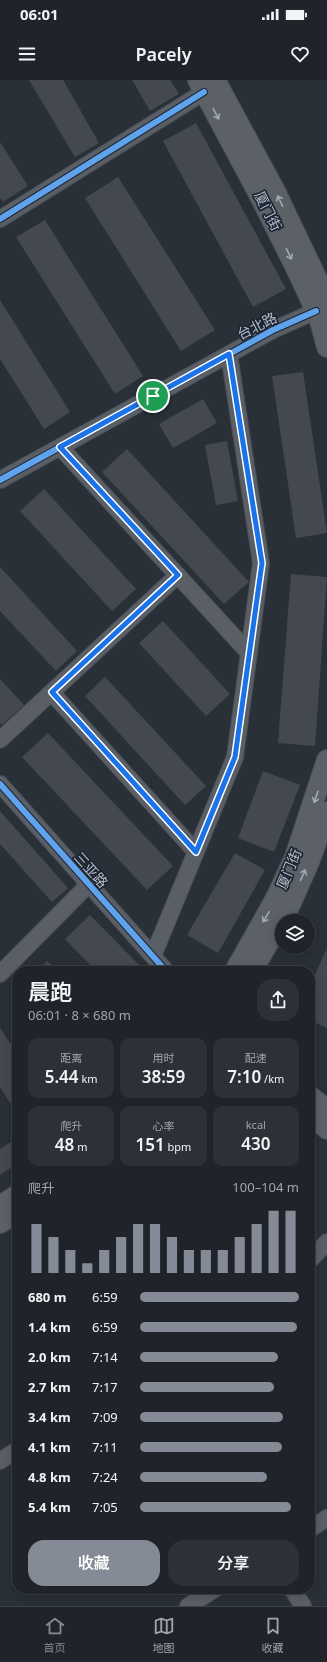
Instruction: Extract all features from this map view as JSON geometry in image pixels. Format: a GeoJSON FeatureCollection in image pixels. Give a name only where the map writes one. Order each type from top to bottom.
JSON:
{"type":"FeatureCollection","features":[{"type":"Feature","properties":{"kind":"main road","name":"厦门街"},"geometry":{"type":"LineString","coordinates":[[206,84],[261,198],[322,309],[327,347]]}},
{"type":"Feature","properties":{"kind":"main road","name":"厦门街"},"geometry":{"type":"LineString","coordinates":[[238,966],[276,898],[295,857],[317,795],[327,760]]}},
{"type":"Feature","properties":{"kind":"main road","name":"厦门街"},"geometry":{"type":"LineString","coordinates":[[255,966],[290,905],[309,862],[327,812]]}},
{"type":"Feature","properties":{"kind":"main road"},"geometry":{"type":"LineString","coordinates":[[315,1100],[327,1110]]}},
{"type":"Feature","properties":{"kind":"main road"},"geometry":{"type":"LineString","coordinates":[[315,1118],[327,1129]]}},
{"type":"Feature","properties":{"kind":"main road"},"geometry":{"type":"LineString","coordinates":[[0,1206],[12,1198]]}},
{"type":"Feature","properties":{"kind":"main road"},"geometry":{"type":"LineString","coordinates":[[0,1223],[12,1216]]}},
{"type":"Feature","properties":{"kind":"street"},"geometry":{"type":"LineString","coordinates":[[0,219],[206,84]]}},
{"type":"Feature","properties":{"kind":"street","name":"台北路"},"geometry":{"type":"LineString","coordinates":[[0,480],[273,330],[322,309]]}},
{"type":"Feature","properties":{"kind":"street"},"geometry":{"type":"LineString","coordinates":[[153,956],[235,757],[262,563],[229,354]]}},
{"type":"Feature","properties":{"kind":"street"},"geometry":{"type":"LineString","coordinates":[[60,447],[249,653]]}},
{"type":"Feature","properties":{"kind":"street"},"geometry":{"type":"LineString","coordinates":[[0,740],[178,575]]}},
{"type":"Feature","properties":{"kind":"street"},"geometry":{"type":"LineString","coordinates":[[52,692],[196,852]]}},
{"type":"Feature","properties":{"kind":"street","name":"三亚路"},"geometry":{"type":"LineString","coordinates":[[0,784],[88,885],[162,966]]}},
{"type":"Feature","properties":{"kind":"street"},"geometry":{"type":"LineString","coordinates":[[0,974],[88,885]]}},
{"type":"Feature","properties":{"kind":"street"},"geometry":{"type":"LineString","coordinates":[[315,1255],[327,1242]]}},
{"type":"Feature","properties":{"kind":"street"},"geometry":{"type":"LineString","coordinates":[[0,1461],[12,1453]]}},
{"type":"Feature","properties":{"kind":"street"},"geometry":{"type":"LineString","coordinates":[[315,1525],[327,1518]]}},
{"type":"Feature","properties":{"kind":"street"},"geometry":{"type":"LineString","coordinates":[[188,1606],[207,1594]]}},
{"type":"Feature","properties":{"kind":"street"},"geometry":{"type":"LineString","coordinates":[[295,1594],[303,1606]]}},
{"type":"Feature","properties":{"kind":"building"},"geometry":{"type":"Polygon","coordinates":[[[29,80],[63,80],[99,143],[75,157],[29,80]]]}},
{"type":"Feature","properties":{"kind":"building"},"geometry":{"type":"Polygon","coordinates":[[[132,80],[170,80],[179,94],[150,111],[132,80]]]}},
{"type":"Feature","properties":{"kind":"building"},"geometry":{"type":"Polygon","coordinates":[[[196,123],[286,289],[253,307],[163,141],[196,123]]]}},
{"type":"Feature","properties":{"kind":"building"},"geometry":{"type":"Polygon","coordinates":[[[0,142],[28,186],[3,202],[0,198],[0,142]]]}},
{"type":"Feature","properties":{"kind":"building"},"geometry":{"type":"Polygon","coordinates":[[[118,177],[215,330],[181,351],[85,198],[118,177]]]}},
{"type":"Feature","properties":{"kind":"building"},"geometry":{"type":"Polygon","coordinates":[[[45,220],[143,376],[115,394],[16,237],[45,220]]]}},
{"type":"Feature","properties":{"kind":"building"},"geometry":{"type":"Polygon","coordinates":[[[0,300],[70,412],[44,429],[0,359],[0,300]]]}},
{"type":"Feature","properties":{"kind":"building"},"geometry":{"type":"Polygon","coordinates":[[[303,372],[327,533],[296,538],[272,376],[303,372]]]}},
{"type":"Feature","properties":{"kind":"building"},"geometry":{"type":"Polygon","coordinates":[[[203,399],[217,423],[173,448],[159,424],[203,399]]]}},
{"type":"Feature","properties":{"kind":"building"},"geometry":{"type":"Polygon","coordinates":[[[227,441],[238,501],[216,505],[205,445],[227,441]]]}},
{"type":"Feature","properties":{"kind":"building"},"geometry":{"type":"Polygon","coordinates":[[[127,449],[249,582],[224,604],[102,472],[127,449]]]}},
{"type":"Feature","properties":{"kind":"building"},"geometry":{"type":"Polygon","coordinates":[[[44,489],[136,589],[112,611],[20,511],[44,489]]]}},
{"type":"Feature","properties":{"kind":"building"},"geometry":{"type":"Polygon","coordinates":[[[0,567],[77,651],[56,671],[0,611],[0,567]]]}},
{"type":"Feature","properties":{"kind":"building"},"geometry":{"type":"Polygon","coordinates":[[[291,574],[327,577],[315,746],[278,743],[291,574]]]}},
{"type":"Feature","properties":{"kind":"building"},"geometry":{"type":"Polygon","coordinates":[[[163,621],[230,694],[206,716],[139,643],[163,621]]]}},
{"type":"Feature","properties":{"kind":"building"},"geometry":{"type":"Polygon","coordinates":[[[105,677],[206,786],[185,805],[85,696],[105,677]]]}},
{"type":"Feature","properties":{"kind":"building"},"geometry":{"type":"Polygon","coordinates":[[[0,679],[24,705],[2,725],[0,723],[0,679]]]}},
{"type":"Feature","properties":{"kind":"building"},"geometry":{"type":"Polygon","coordinates":[[[48,733],[173,866],[147,890],[22,757],[48,733]]]}},
{"type":"Feature","properties":{"kind":"building"},"geometry":{"type":"Polygon","coordinates":[[[263,771],[300,785],[274,852],[238,838],[263,771]]]}},
{"type":"Feature","properties":{"kind":"building"},"geometry":{"type":"Polygon","coordinates":[[[0,811],[68,888],[52,902],[0,844],[0,811]]]}},
{"type":"Feature","properties":{"kind":"building"},"geometry":{"type":"Polygon","coordinates":[[[235,853],[265,870],[218,953],[187,935],[235,853]]]}},
{"type":"Feature","properties":{"kind":"building"},"geometry":{"type":"Polygon","coordinates":[[[90,915],[140,966],[91,966],[65,939],[90,915]]]}},
{"type":"Feature","properties":{"kind":"building"},"geometry":{"type":"Polygon","coordinates":[[[327,948],[327,1028],[315,1022],[315,975],[327,948]]]}},
{"type":"Feature","properties":{"kind":"building"},"geometry":{"type":"Polygon","coordinates":[[[47,961],[52,966],[42,966],[47,961]]]}},
{"type":"Feature","properties":{"kind":"building"},"geometry":{"type":"Polygon","coordinates":[[[0,1028],[12,1046],[12,1106],[0,1087],[0,1028]]]}},
{"type":"Feature","properties":{"kind":"building"},"geometry":{"type":"Polygon","coordinates":[[[12,1141],[12,1167],[0,1175],[0,1149],[12,1141]]]}},
{"type":"Feature","properties":{"kind":"cycle path"},"geometry":{"type":"LineString","coordinates":[[0,219],[204,92]]}},
{"type":"Feature","properties":{"kind":"cycle path"},"geometry":{"type":"LineString","coordinates":[[0,480],[273,330],[316,311]]}},
{"type":"Feature","properties":{"kind":"cycle path"},"geometry":{"type":"LineString","coordinates":[[0,784],[162,966]]}},
{"type":"Feature","properties":{"kind":"route"},"geometry":{"type":"LineString","coordinates":[[229,354],[262,563],[235,757],[196,852],[52,692],[178,575],[60,447],[153,396],[229,354]]}}]}
